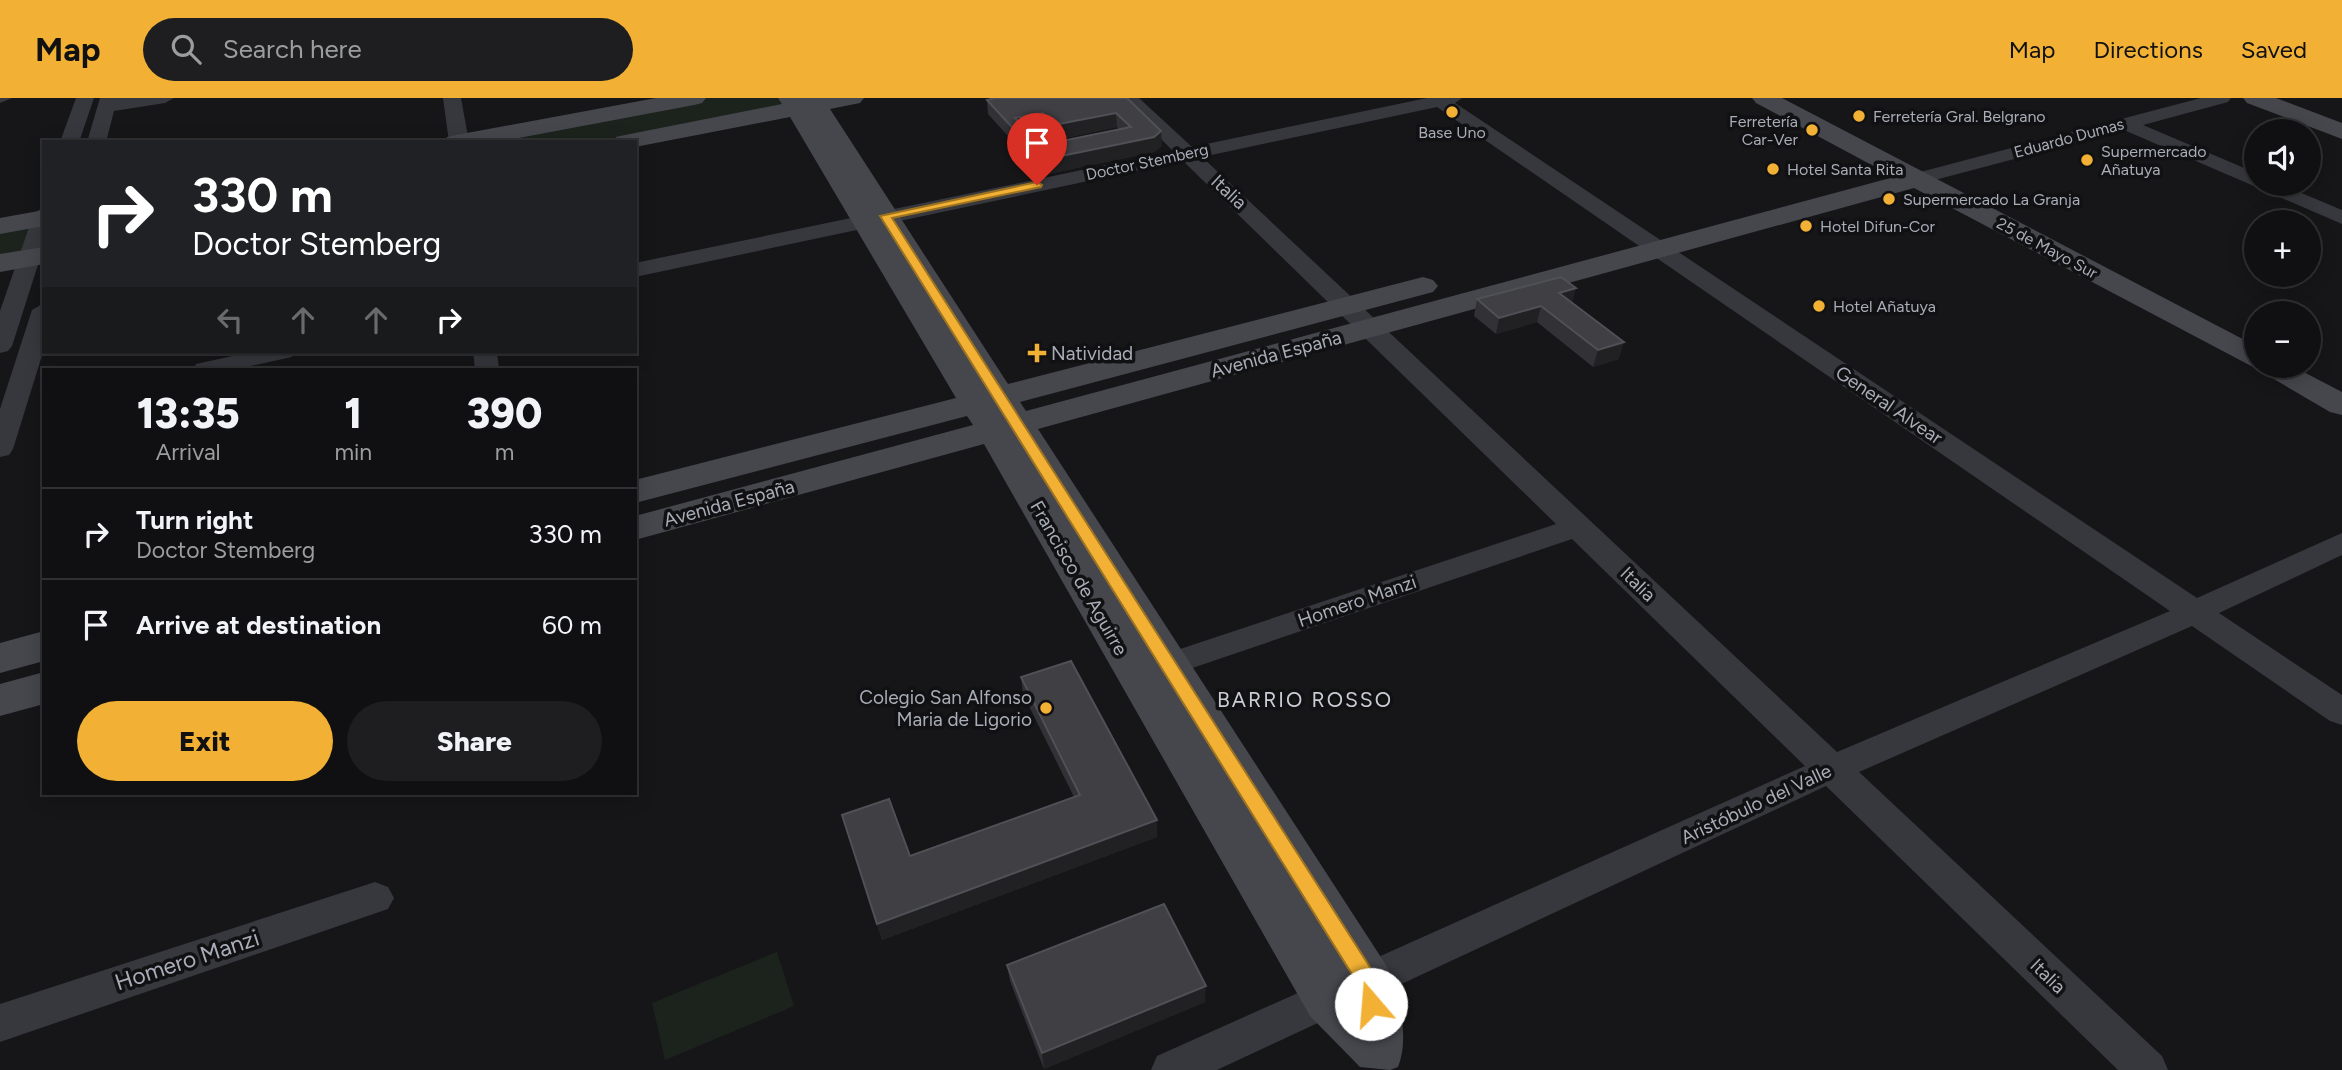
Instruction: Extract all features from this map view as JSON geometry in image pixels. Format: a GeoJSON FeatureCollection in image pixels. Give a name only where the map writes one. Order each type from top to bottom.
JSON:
{"type":"FeatureCollection","features":[{"type":"Feature","properties":{"kind":"street"},"geometry":{"type":"LineString","coordinates":[[70,140],[85,98]]}},
{"type":"Feature","properties":{"kind":"street"},"geometry":{"type":"LineString","coordinates":[[97,140],[108,103],[165,98]]}},
{"type":"Feature","properties":{"kind":"street"},"geometry":{"type":"LineString","coordinates":[[452,98],[458,140]]}},
{"type":"Feature","properties":{"kind":"street"},"geometry":{"type":"LineString","coordinates":[[469,140],[694,98]]}},
{"type":"Feature","properties":{"kind":"street","name":"Italia"},"geometry":{"type":"LineString","coordinates":[[1129,98],[2147,1070]]}},
{"type":"Feature","properties":{"kind":"street","name":"25 de Mayo Sur"},"geometry":{"type":"LineString","coordinates":[[1764,98],[1912,167],[2244,336]]}},
{"type":"Feature","properties":{"kind":"street","name":"25 de Mayo Sur"},"geometry":{"type":"LineString","coordinates":[[1785,98],[2244,352]]}},
{"type":"Feature","properties":{"kind":"street","name":"Eduardo Dumas"},"geometry":{"type":"LineString","coordinates":[[1912,167],[2044,145],[2119,112],[2151,116],[2222,98]]}},
{"type":"Feature","properties":{"kind":"street"},"geometry":{"type":"LineString","coordinates":[[2255,98],[2342,132]]}},
{"type":"Feature","properties":{"kind":"street"},"geometry":{"type":"LineString","coordinates":[[2285,98],[2342,120]]}},
{"type":"Feature","properties":{"kind":"street","name":"Doctor Stemberg"},"geometry":{"type":"LineString","coordinates":[[637,270],[1443,99]]}},
{"type":"Feature","properties":{"kind":"street","name":"General Alvear"},"geometry":{"type":"LineString","coordinates":[[1443,99],[1646,240],[2342,712]]}},
{"type":"Feature","properties":{"kind":"street"},"geometry":{"type":"LineString","coordinates":[[634,140],[813,102]]}},
{"type":"Feature","properties":{"kind":"street","name":"Francisco de Aguirre"},"geometry":{"type":"LineString","coordinates":[[813,102],[875,218],[1152,670],[1328,999],[1386,1059]]}},
{"type":"Feature","properties":{"kind":"street"},"geometry":{"type":"LineString","coordinates":[[2119,112],[2244,174]]}},
{"type":"Feature","properties":{"kind":"street"},"geometry":{"type":"LineString","coordinates":[[2017,132],[2044,145]]}},
{"type":"Feature","properties":{"kind":"street","name":"Avenida España"},"geometry":{"type":"LineString","coordinates":[[637,527],[996,414],[1912,167]]}},
{"type":"Feature","properties":{"kind":"street"},"geometry":{"type":"LineString","coordinates":[[2292,196],[2342,218]]}},
{"type":"Feature","properties":{"kind":"street"},"geometry":{"type":"LineString","coordinates":[[0,226],[42,217]]}},
{"type":"Feature","properties":{"kind":"street"},"geometry":{"type":"LineString","coordinates":[[0,346],[24,258],[42,219]]}},
{"type":"Feature","properties":{"kind":"street"},"geometry":{"type":"LineString","coordinates":[[0,449],[7,402],[42,315]]}},
{"type":"Feature","properties":{"kind":"street"},"geometry":{"type":"LineString","coordinates":[[210,368],[274,354]]}},
{"type":"Feature","properties":{"kind":"street"},"geometry":{"type":"LineString","coordinates":[[2321,376],[2342,387]]}},
{"type":"Feature","properties":{"kind":"street"},"geometry":{"type":"LineString","coordinates":[[2291,378],[2342,405]]}},
{"type":"Feature","properties":{"kind":"street"},"geometry":{"type":"LineString","coordinates":[[7,402],[42,400]]}},
{"type":"Feature","properties":{"kind":"street","name":"Avenida España"},"geometry":{"type":"LineString","coordinates":[[637,492],[996,414]]}},
{"type":"Feature","properties":{"kind":"street","name":"Homero Manzi"},"geometry":{"type":"LineString","coordinates":[[1152,670],[1578,526]]}},
{"type":"Feature","properties":{"kind":"street","name":"Aristóbulo del Valle"},"geometry":{"type":"LineString","coordinates":[[1172,1070],[1831,769],[2194,612],[2342,543]]}},
{"type":"Feature","properties":{"kind":"street"},"geometry":{"type":"LineString","coordinates":[[0,658],[42,647]]}},
{"type":"Feature","properties":{"kind":"street","name":"Francisco de Aguirre"},"geometry":{"type":"LineString","coordinates":[[1152,670],[1368,982],[1386,1059]]}},
{"type":"Feature","properties":{"kind":"street"},"geometry":{"type":"LineString","coordinates":[[0,700],[42,689]]}},
{"type":"Feature","properties":{"kind":"street","name":"Homero Manzi"},"geometry":{"type":"LineString","coordinates":[[0,1023],[375,898]]}},
{"type":"Feature","properties":{"kind":"shaded area"},"geometry":{"type":"Polygon","coordinates":[[[706,98],[842,98],[622,140],[479,140],[706,98]]]}},
{"type":"Feature","properties":{"kind":"shaded area"},"geometry":{"type":"Polygon","coordinates":[[[42,220],[42,250],[0,258],[0,228],[42,220]]]}},
{"type":"Feature","properties":{"kind":"shaded area"},"geometry":{"type":"Polygon","coordinates":[[[777,952],[794,1006],[665,1060],[652,1003],[777,952]]]}},
{"type":"Feature","properties":{"kind":"building"},"geometry":{"type":"Polygon","coordinates":[[[1127,98],[1161,131],[1154,137],[1042,160],[987,100],[1127,98]],[[1043,113],[1015,118],[1020,123],[1047,118],[1043,113]],[[1116,113],[1043,127],[1057,142],[1131,127],[1116,113]]]}},
{"type":"Feature","properties":{"kind":"building"},"geometry":{"type":"Polygon","coordinates":[[[1561,277],[1576,288],[1559,293],[1624,342],[1598,350],[1541,306],[1499,318],[1477,299],[1561,277]]]}},
{"type":"Feature","properties":{"kind":"building"},"geometry":{"type":"Polygon","coordinates":[[[1071,661],[1157,820],[877,924],[842,815],[889,799],[910,856],[1080,795],[1021,677],[1071,661]]]}},
{"type":"Feature","properties":{"kind":"building"},"geometry":{"type":"Polygon","coordinates":[[[1164,904],[1206,986],[1042,1053],[1007,965],[1164,904]]]}},
{"type":"Feature","properties":{"kind":"place","name":"Base Uno"},"geometry":{"type":"Point","coordinates":[1452,112]}},
{"type":"Feature","properties":{"kind":"place","name":"Ferretería Gral. Belgrano"},"geometry":{"type":"Point","coordinates":[1859,116]}},
{"type":"Feature","properties":{"kind":"place","name":"Ferretería Car-Ver"},"geometry":{"type":"Point","coordinates":[1812,130]}},
{"type":"Feature","properties":{"kind":"place","name":"Supermercado Añatuya"},"geometry":{"type":"Point","coordinates":[2087,160]}},
{"type":"Feature","properties":{"kind":"place","name":"Hotel Santa Rita"},"geometry":{"type":"Point","coordinates":[1773,169]}},
{"type":"Feature","properties":{"kind":"place","name":"Supermercado La Granja"},"geometry":{"type":"Point","coordinates":[1889,199]}},
{"type":"Feature","properties":{"kind":"place","name":"Hotel Difun-Cor"},"geometry":{"type":"Point","coordinates":[1806,226]}},
{"type":"Feature","properties":{"kind":"place","name":"Hotel Añatuya"},"geometry":{"type":"Point","coordinates":[1819,306]}},
{"type":"Feature","properties":{"kind":"place","name":"Natividad"},"geometry":{"type":"Point","coordinates":[1037,353]}},
{"type":"Feature","properties":{"kind":"place","name":"Colegio San Alfonso Maria de Ligorio"},"geometry":{"type":"Point","coordinates":[1046,708]}},
{"type":"Feature","properties":{"kind":"district","name":"BARRIO ROSSO"},"geometry":{"type":"Point","coordinates":[1305,699]}},
{"type":"Feature","properties":{"kind":"route"},"geometry":{"type":"LineString","coordinates":[[1037,185],[885,216],[1368,982],[1371,1004]]}}]}
